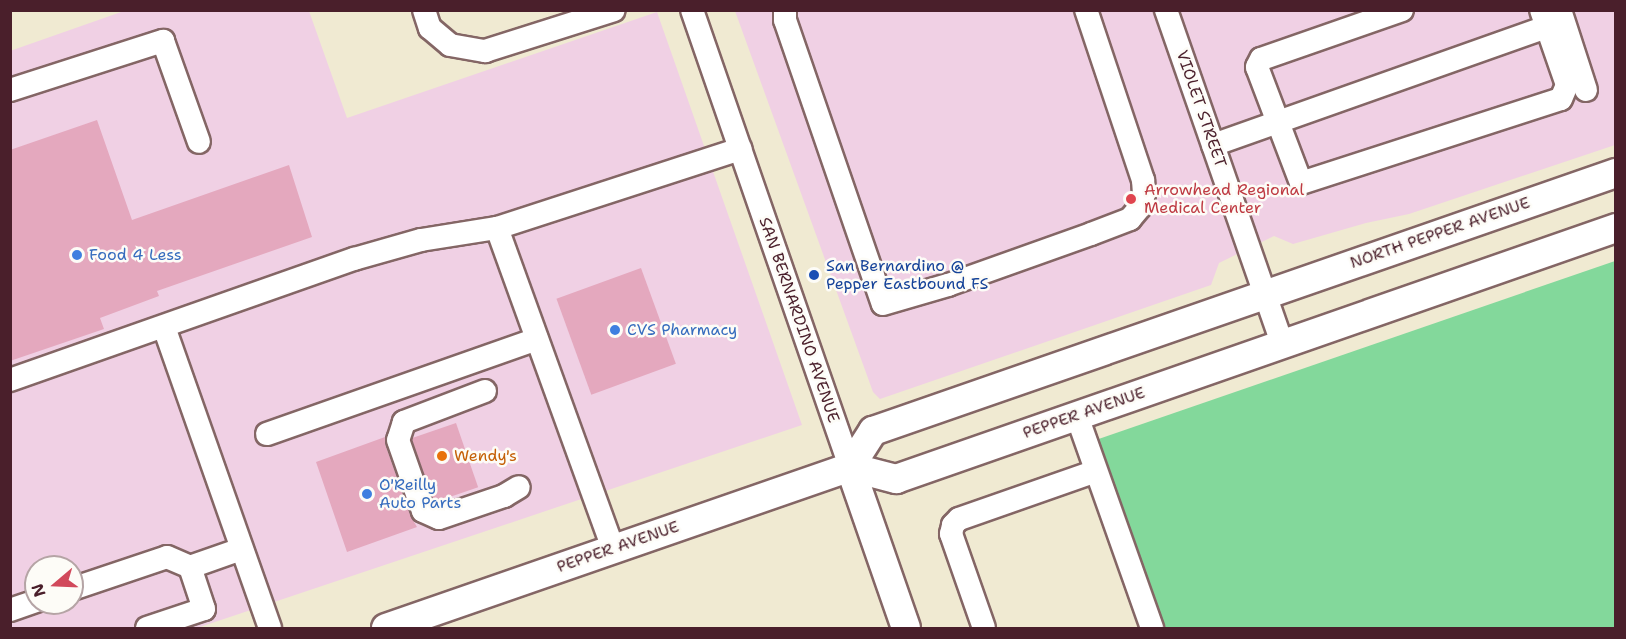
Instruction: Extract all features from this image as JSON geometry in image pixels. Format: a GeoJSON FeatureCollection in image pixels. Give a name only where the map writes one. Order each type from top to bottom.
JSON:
{"type":"FeatureCollection","features":[{"type":"Feature","properties":{"kind":"main road","name":"NORTH PEPPER AVENUE"},"geometry":{"type":"LineString","coordinates":[[1265,294],[1616,173]]}},
{"type":"Feature","properties":{"kind":"main road"},"geometry":{"type":"LineString","coordinates":[[1282,343],[1616,228]]}},
{"type":"Feature","properties":{"kind":"main road"},"geometry":{"type":"LineString","coordinates":[[850,467],[873,431],[1265,294]]}},
{"type":"Feature","properties":{"kind":"main road","name":"PEPPER AVENUE"},"geometry":{"type":"LineString","coordinates":[[386,628],[850,467],[896,479],[1282,343]]}},
{"type":"Feature","properties":{"kind":"main road","name":"SAN BERNARDINO AVENUE"},"geometry":{"type":"LineString","coordinates":[[850,467],[906,628]]}},
{"type":"Feature","properties":{"kind":"street"},"geometry":{"type":"LineString","coordinates":[[424,10],[430,28],[450,45],[485,51],[614,10]]}},
{"type":"Feature","properties":{"kind":"street","name":"SAN BERNARDINO AVENUE"},"geometry":{"type":"LineString","coordinates":[[692,10],[850,467]]}},
{"type":"Feature","properties":{"kind":"street"},"geometry":{"type":"LineString","coordinates":[[785,10],[785,20],[883,304],[948,285],[1130,219],[1140,207],[1144,194],[1143,180],[1086,10]]}},
{"type":"Feature","properties":{"kind":"street","name":"VIOLET STREET"},"geometry":{"type":"LineString","coordinates":[[1166,10],[1282,343]]}},
{"type":"Feature","properties":{"kind":"street"},"geometry":{"type":"LineString","coordinates":[[1402,10],[1261,59],[1257,67],[1301,183],[1555,102],[1565,95],[1567,85],[1549,16]]}},
{"type":"Feature","properties":{"kind":"street"},"geometry":{"type":"LineString","coordinates":[[1213,145],[1549,16]]}},
{"type":"Feature","properties":{"kind":"street"},"geometry":{"type":"LineString","coordinates":[[1549,16],[1586,90]]}},
{"type":"Feature","properties":{"kind":"street"},"geometry":{"type":"LineString","coordinates":[[10,90],[163,41],[199,142]]}},
{"type":"Feature","properties":{"kind":"street"},"geometry":{"type":"LineString","coordinates":[[10,380],[354,259],[421,240],[497,228],[740,149]]}},
{"type":"Feature","properties":{"kind":"street"},"geometry":{"type":"LineString","coordinates":[[497,228],[613,549]]}},
{"type":"Feature","properties":{"kind":"street"},"geometry":{"type":"LineString","coordinates":[[164,327],[270,628]]}},
{"type":"Feature","properties":{"kind":"street"},"geometry":{"type":"LineString","coordinates":[[267,434],[537,339]]}},
{"type":"Feature","properties":{"kind":"street"},"geometry":{"type":"LineString","coordinates":[[485,391],[404,422],[398,440],[423,511],[439,518],[504,496],[519,487]]}},
{"type":"Feature","properties":{"kind":"street"},"geometry":{"type":"LineString","coordinates":[[1077,416],[1152,628]]}},
{"type":"Feature","properties":{"kind":"street"},"geometry":{"type":"LineString","coordinates":[[984,628],[951,534],[953,525],[959,519],[1096,471]]}},
{"type":"Feature","properties":{"kind":"street"},"geometry":{"type":"LineString","coordinates":[[84,585],[167,556],[190,567],[241,549]]}},
{"type":"Feature","properties":{"kind":"street"},"geometry":{"type":"LineString","coordinates":[[147,628],[204,609],[190,567]]}},
{"type":"Feature","properties":{"kind":"shaded area"},"geometry":{"type":"Polygon","coordinates":[[[124,11],[309,11],[347,118],[657,12],[802,425],[197,628],[11,628],[10,51],[124,11]]]}},
{"type":"Feature","properties":{"kind":"shaded area","name":"Arrowhead Regional Medical Center"},"geometry":{"type":"Polygon","coordinates":[[[735,11],[1615,11],[1615,145],[1409,214],[1366,223],[1293,244],[1274,236],[1219,263],[1211,285],[880,399],[873,392],[735,11]]]}},
{"type":"Feature","properties":{"kind":"green space"},"geometry":{"type":"Polygon","coordinates":[[[1615,261],[1615,628],[1157,628],[1087,443],[1615,261]]]}},
{"type":"Feature","properties":{"kind":"building","name":"Food 4 Less"},"geometry":{"type":"Polygon","coordinates":[[[97,120],[132,220],[289,165],[312,237],[157,291],[159,296],[100,318],[104,329],[10,361],[10,150],[97,120]]]}},
{"type":"Feature","properties":{"kind":"building","name":"CVS Pharmacy"},"geometry":{"type":"Polygon","coordinates":[[[641,268],[676,364],[591,395],[556,299],[641,268]]]}},
{"type":"Feature","properties":{"kind":"building","name":"Wendy's"},"geometry":{"type":"Polygon","coordinates":[[[456,423],[478,487],[434,503],[412,438],[456,423]]]}},
{"type":"Feature","properties":{"kind":"building","name":"O'Reilly Auto Parts"},"geometry":{"type":"Polygon","coordinates":[[[385,437],[385,444],[410,515],[417,527],[347,552],[316,462],[385,437]]]}},
{"type":"Feature","properties":{"kind":"place","name":"Arrowhead Regional Medical Center"},"geometry":{"type":"Point","coordinates":[1131,199]}},
{"type":"Feature","properties":{"kind":"place","name":"Food 4 Less"},"geometry":{"type":"Point","coordinates":[77,255]}},
{"type":"Feature","properties":{"kind":"place","name":"San Bernardino @ Pepper Eastbound FS"},"geometry":{"type":"Point","coordinates":[814,275]}},
{"type":"Feature","properties":{"kind":"place","name":"CVS Pharmacy"},"geometry":{"type":"Point","coordinates":[615,330]}},
{"type":"Feature","properties":{"kind":"place","name":"Wendy's"},"geometry":{"type":"Point","coordinates":[442,456]}},
{"type":"Feature","properties":{"kind":"place","name":"O'Reilly Auto Parts"},"geometry":{"type":"Point","coordinates":[367,494]}}]}
